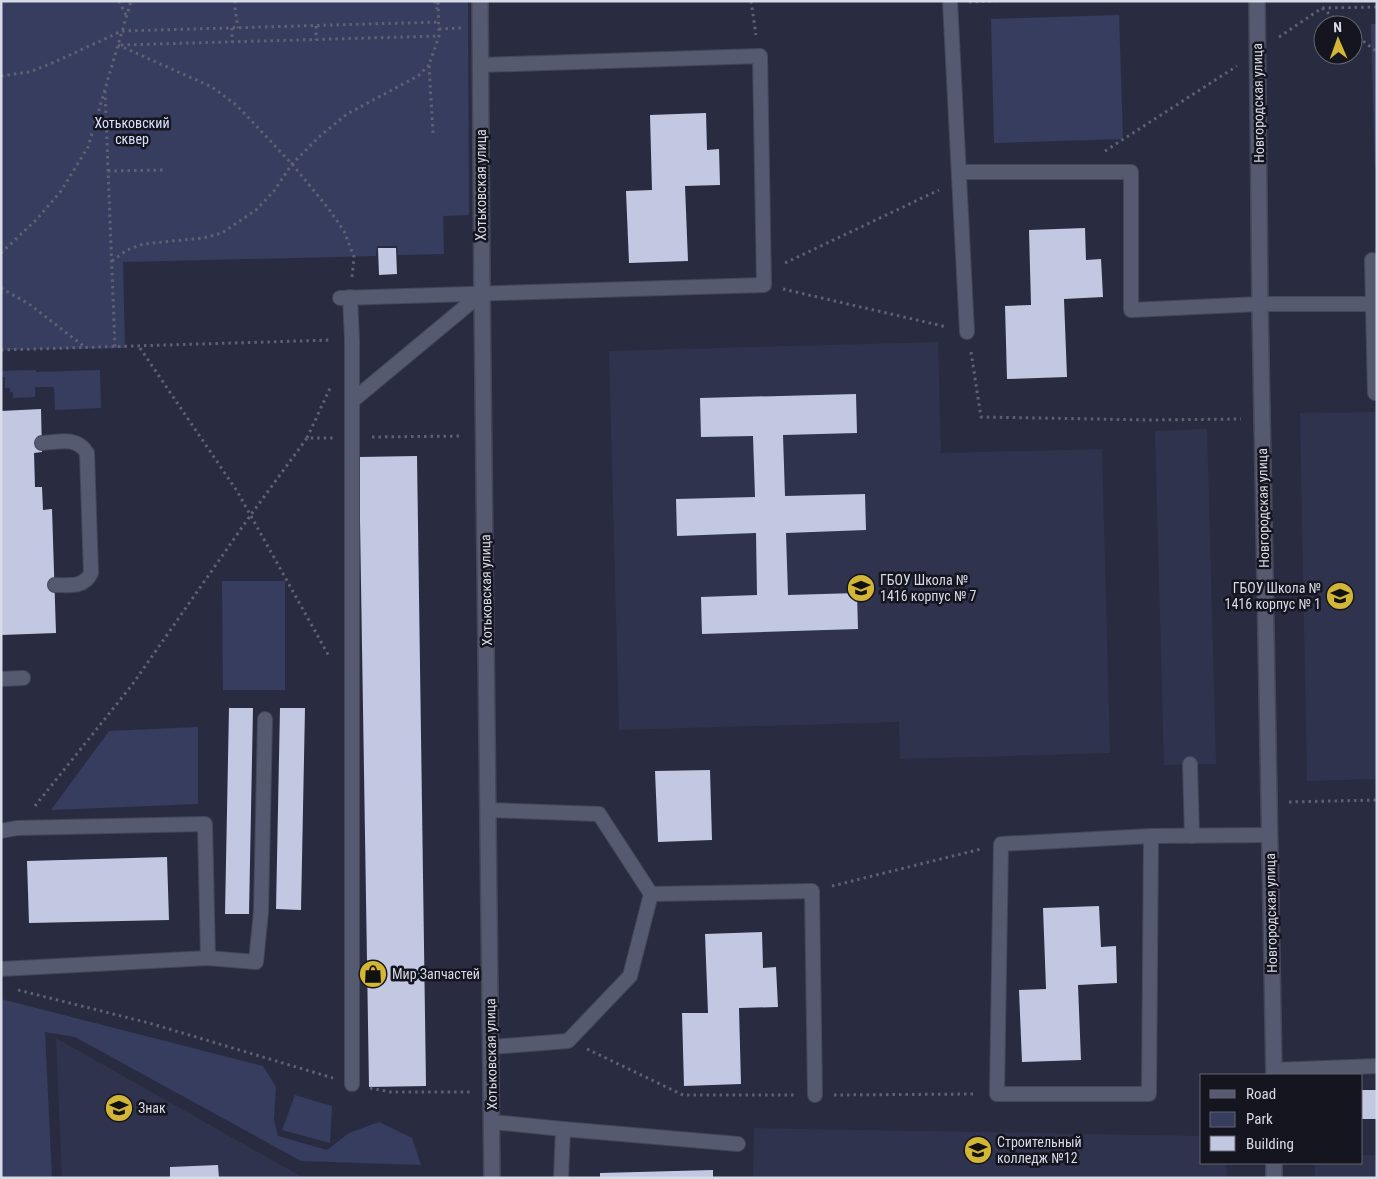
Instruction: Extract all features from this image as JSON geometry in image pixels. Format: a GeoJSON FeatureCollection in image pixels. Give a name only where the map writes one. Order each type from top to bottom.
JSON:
{"type":"FeatureCollection","features":[{"type":"Feature","properties":{"kind":"street","name":"Хотьковская улица"},"geometry":{"type":"LineString","coordinates":[[480,1],[492,1178]]}},
{"type":"Feature","properties":{"kind":"street","name":"Новгородская улица"},"geometry":{"type":"LineString","coordinates":[[1257,1],[1260,304],[1274,1073]]}},
{"type":"Feature","properties":{"kind":"street"},"geometry":{"type":"LineString","coordinates":[[1274,1164],[1274,1178]]}},
{"type":"Feature","properties":{"kind":"lane"},"geometry":{"type":"LineString","coordinates":[[950,2],[967,332]]}},
{"type":"Feature","properties":{"kind":"lane"},"geometry":{"type":"LineString","coordinates":[[352,1084],[352,340],[345,298],[764,279],[760,56],[481,65]]}},
{"type":"Feature","properties":{"kind":"lane"},"geometry":{"type":"LineString","coordinates":[[959,176],[1131,172],[1131,310],[1260,304],[1373,304]]}},
{"type":"Feature","properties":{"kind":"lane"},"geometry":{"type":"LineString","coordinates":[[1372,260],[1375,393],[1377,393]]}},
{"type":"Feature","properties":{"kind":"lane"},"geometry":{"type":"LineString","coordinates":[[352,401],[482,293]]}},
{"type":"Feature","properties":{"kind":"lane"},"geometry":{"type":"LineString","coordinates":[[42,443],[74,442],[80,444],[87,453],[91,573],[89,578],[78,585],[55,586]]}},
{"type":"Feature","properties":{"kind":"lane"},"geometry":{"type":"LineString","coordinates":[[1,679],[23,678]]}},
{"type":"Feature","properties":{"kind":"lane"},"geometry":{"type":"LineString","coordinates":[[1,969],[208,958],[256,962],[261,912],[265,719]]}},
{"type":"Feature","properties":{"kind":"lane"},"geometry":{"type":"LineString","coordinates":[[1190,764],[1192,836]]}},
{"type":"Feature","properties":{"kind":"lane"},"geometry":{"type":"LineString","coordinates":[[488,810],[598,814],[651,894],[630,976],[568,1041],[491,1047]]}},
{"type":"Feature","properties":{"kind":"lane"},"geometry":{"type":"LineString","coordinates":[[1,831],[17,828],[205,824],[208,958]]}},
{"type":"Feature","properties":{"kind":"lane"},"geometry":{"type":"LineString","coordinates":[[1152,836],[1149,1094],[997,1094],[1002,844],[1152,836],[1269,835]]}},
{"type":"Feature","properties":{"kind":"lane"},"geometry":{"type":"LineString","coordinates":[[651,894],[812,891],[815,1095]]}},
{"type":"Feature","properties":{"kind":"lane"},"geometry":{"type":"LineString","coordinates":[[1274,1073],[1377,1066]]}},
{"type":"Feature","properties":{"kind":"lane"},"geometry":{"type":"LineString","coordinates":[[492,1122],[738,1144]]}},
{"type":"Feature","properties":{"kind":"lane"},"geometry":{"type":"LineString","coordinates":[[562,1178],[563,1129]]}},
{"type":"Feature","properties":{"kind":"path"},"geometry":{"type":"LineString","coordinates":[[119,1],[126,16]]}},
{"type":"Feature","properties":{"kind":"path"},"geometry":{"type":"LineString","coordinates":[[1,253],[36,220],[61,191],[88,147],[131,1]]}},
{"type":"Feature","properties":{"kind":"path"},"geometry":{"type":"LineString","coordinates":[[235,1],[238,28]]}},
{"type":"Feature","properties":{"kind":"path"},"geometry":{"type":"LineString","coordinates":[[433,133],[429,66],[439,36],[437,1]]}},
{"type":"Feature","properties":{"kind":"path"},"geometry":{"type":"LineString","coordinates":[[751,1],[760,56]]}},
{"type":"Feature","properties":{"kind":"path"},"geometry":{"type":"LineString","coordinates":[[950,2],[996,1]]}},
{"type":"Feature","properties":{"kind":"path"},"geometry":{"type":"LineString","coordinates":[[1104,151],[1257,53],[1322,8],[1377,7]]}},
{"type":"Feature","properties":{"kind":"path"},"geometry":{"type":"LineString","coordinates":[[1322,8],[1331,15]]}},
{"type":"Feature","properties":{"kind":"path"},"geometry":{"type":"LineString","coordinates":[[1,76],[29,72],[122,31],[439,22]]}},
{"type":"Feature","properties":{"kind":"path"},"geometry":{"type":"LineString","coordinates":[[316,26],[316,40]]}},
{"type":"Feature","properties":{"kind":"path"},"geometry":{"type":"LineString","coordinates":[[232,28],[232,42]]}},
{"type":"Feature","properties":{"kind":"path"},"geometry":{"type":"LineString","coordinates":[[118,45],[439,36]]}},
{"type":"Feature","properties":{"kind":"path"},"geometry":{"type":"LineString","coordinates":[[1363,41],[1377,52]]}},
{"type":"Feature","properties":{"kind":"path"},"geometry":{"type":"LineString","coordinates":[[118,45],[212,87],[240,109],[292,164],[344,231],[354,257],[345,298]]}},
{"type":"Feature","properties":{"kind":"path"},"geometry":{"type":"LineString","coordinates":[[112,261],[128,250],[143,244],[203,238],[222,233],[256,210],[274,191],[292,164],[319,137],[347,114],[418,76],[429,66]]}},
{"type":"Feature","properties":{"kind":"path"},"geometry":{"type":"LineString","coordinates":[[105,88],[115,348]]}},
{"type":"Feature","properties":{"kind":"path"},"geometry":{"type":"LineString","coordinates":[[108,172],[164,170]]}},
{"type":"Feature","properties":{"kind":"path"},"geometry":{"type":"LineString","coordinates":[[764,279],[959,176]]}},
{"type":"Feature","properties":{"kind":"path"},"geometry":{"type":"LineString","coordinates":[[764,279],[967,332],[981,417],[1150,420],[1262,417]]}},
{"type":"Feature","properties":{"kind":"path"},"geometry":{"type":"LineString","coordinates":[[1,288],[29,304],[87,348]]}},
{"type":"Feature","properties":{"kind":"path"},"geometry":{"type":"LineString","coordinates":[[1,350],[352,340]]}},
{"type":"Feature","properties":{"kind":"path"},"geometry":{"type":"LineString","coordinates":[[140,347],[237,491],[334,663]]}},
{"type":"Feature","properties":{"kind":"path"},"geometry":{"type":"LineString","coordinates":[[17,828],[132,685],[307,438],[332,384]]}},
{"type":"Feature","properties":{"kind":"path"},"geometry":{"type":"LineString","coordinates":[[307,438],[484,436]]}},
{"type":"Feature","properties":{"kind":"path"},"geometry":{"type":"LineString","coordinates":[[1269,802],[1377,800]]}},
{"type":"Feature","properties":{"kind":"path"},"geometry":{"type":"LineString","coordinates":[[812,891],[1002,844]]}},
{"type":"Feature","properties":{"kind":"path"},"geometry":{"type":"LineString","coordinates":[[10,988],[149,1023],[352,1084],[391,1092],[491,1091]]}},
{"type":"Feature","properties":{"kind":"path"},"geometry":{"type":"LineString","coordinates":[[568,1041],[683,1095],[997,1094]]}},
{"type":"Feature","properties":{"kind":"shaded area","name":"ГБОУ Школа № 1416 корпус № 7"},"geometry":{"type":"Polygon","coordinates":[[[938,342],[941,453],[1102,449],[1110,753],[900,759],[899,722],[619,730],[609,351],[938,342]]]}},
{"type":"Feature","properties":{"kind":"shaded area","name":"ГБОУ Школа № 1416 корпус № 1"},"geometry":{"type":"Polygon","coordinates":[[[1377,412],[1377,779],[1307,781],[1300,413],[1377,412]]]}},
{"type":"Feature","properties":{"kind":"shaded area"},"geometry":{"type":"Polygon","coordinates":[[[1207,429],[1216,764],[1164,765],[1155,431],[1207,429]]]}},
{"type":"Feature","properties":{"kind":"shaded area","name":"Знак"},"geometry":{"type":"Polygon","coordinates":[[[56,1038],[304,1178],[62,1178],[56,1038]]]}},
{"type":"Feature","properties":{"kind":"shaded area","name":"Строительный колледж №12"},"geometry":{"type":"Polygon","coordinates":[[[754,1128],[1200,1136],[1200,1164],[1226,1164],[1227,1178],[753,1178],[754,1128]]]}},
{"type":"Feature","properties":{"kind":"shaded area"},"geometry":{"type":"Polygon","coordinates":[[[1363,1155],[1377,1155],[1377,1178],[1315,1178],[1315,1164],[1363,1164],[1363,1155]]]}},
{"type":"Feature","properties":{"kind":"green space","name":"Хотьковский сквер"},"geometry":{"type":"Polygon","coordinates":[[[1,1],[468,1],[469,215],[443,216],[444,254],[398,255],[397,246],[377,246],[376,256],[123,262],[125,348],[1,350],[1,1]]]}},
{"type":"Feature","properties":{"kind":"green space"},"geometry":{"type":"Polygon","coordinates":[[[1119,15],[1123,139],[994,143],[991,19],[1119,15]]]}},
{"type":"Feature","properties":{"kind":"green space"},"geometry":{"type":"Polygon","coordinates":[[[1371,24],[1377,24],[1377,167],[1375,167],[1371,24]]]}},
{"type":"Feature","properties":{"kind":"green space"},"geometry":{"type":"Polygon","coordinates":[[[36,370],[36,372],[100,370],[101,408],[55,410],[54,387],[35,387],[35,397],[13,398],[13,392],[10,392],[10,388],[5,388],[5,377],[1,377],[1,371],[36,370]]]}},
{"type":"Feature","properties":{"kind":"green space"},"geometry":{"type":"Polygon","coordinates":[[[222,581],[285,581],[285,690],[223,690],[222,581]]]}},
{"type":"Feature","properties":{"kind":"green space"},"geometry":{"type":"Polygon","coordinates":[[[198,727],[198,804],[51,810],[109,731],[198,727]]]}},
{"type":"Feature","properties":{"kind":"green space"},"geometry":{"type":"Polygon","coordinates":[[[1,999],[263,1066],[276,1087],[274,1120],[278,1136],[327,1150],[349,1133],[379,1122],[412,1138],[421,1165],[301,1161],[75,1037],[45,1032],[52,1178],[1,1178],[1,999]]]}},
{"type":"Feature","properties":{"kind":"green space"},"geometry":{"type":"Polygon","coordinates":[[[295,1095],[332,1106],[330,1143],[282,1130],[295,1095]]]}},
{"type":"Feature","properties":{"kind":"building"},"geometry":{"type":"Polygon","coordinates":[[[706,113],[707,150],[719,149],[720,185],[685,186],[688,261],[629,263],[626,191],[652,190],[650,115],[706,113]]]}},
{"type":"Feature","properties":{"kind":"building"},"geometry":{"type":"Polygon","coordinates":[[[1085,228],[1086,260],[1101,259],[1103,297],[1064,299],[1067,377],[1007,379],[1005,306],[1031,305],[1029,230],[1085,228]]]}},
{"type":"Feature","properties":{"kind":"building"},"geometry":{"type":"Polygon","coordinates":[[[378,248],[396,248],[397,274],[379,275],[378,248]]]}},
{"type":"Feature","properties":{"kind":"building"},"geometry":{"type":"Polygon","coordinates":[[[856,394],[857,433],[783,435],[785,496],[865,494],[866,530],[786,533],[788,595],[857,593],[858,629],[702,634],[701,597],[757,595],[756,533],[677,536],[676,499],[755,497],[753,436],[701,437],[700,398],[856,394]]]}},
{"type":"Feature","properties":{"kind":"building"},"geometry":{"type":"Polygon","coordinates":[[[41,409],[42,452],[34,453],[35,487],[42,487],[43,510],[52,509],[56,633],[1,635],[1,411],[41,409]]]}},
{"type":"Feature","properties":{"kind":"building"},"geometry":{"type":"Polygon","coordinates":[[[417,456],[426,1086],[369,1087],[359,457],[417,456]]]}},
{"type":"Feature","properties":{"kind":"building"},"geometry":{"type":"Polygon","coordinates":[[[229,708],[253,708],[249,914],[225,914],[229,708]]]}},
{"type":"Feature","properties":{"kind":"building"},"geometry":{"type":"Polygon","coordinates":[[[280,708],[305,708],[301,910],[276,909],[280,708]]]}},
{"type":"Feature","properties":{"kind":"building"},"geometry":{"type":"Polygon","coordinates":[[[710,770],[712,840],[658,842],[655,771],[710,770]]]}},
{"type":"Feature","properties":{"kind":"building"},"geometry":{"type":"Polygon","coordinates":[[[167,857],[169,920],[29,923],[27,861],[167,857]]]}},
{"type":"Feature","properties":{"kind":"building"},"geometry":{"type":"Polygon","coordinates":[[[1099,906],[1101,947],[1116,946],[1117,983],[1078,985],[1081,1060],[1022,1062],[1019,990],[1046,989],[1043,908],[1099,906]]]}},
{"type":"Feature","properties":{"kind":"building"},"geometry":{"type":"Polygon","coordinates":[[[762,932],[763,968],[776,967],[778,1007],[739,1008],[741,1084],[684,1086],[682,1013],[708,1013],[705,934],[762,932]]]}},
{"type":"Feature","properties":{"kind":"building"},"geometry":{"type":"Polygon","coordinates":[[[1363,1090],[1377,1090],[1377,1119],[1363,1119],[1363,1090]]]}},
{"type":"Feature","properties":{"kind":"building"},"geometry":{"type":"Polygon","coordinates":[[[218,1165],[219,1178],[170,1178],[170,1167],[218,1165]]]}},
{"type":"Feature","properties":{"kind":"building"},"geometry":{"type":"Polygon","coordinates":[[[713,1170],[713,1178],[600,1178],[600,1173],[713,1170]]]}},
{"type":"Feature","properties":{"kind":"place","name":"ГБОУ Школа № 1416 корпус № 7"},"geometry":{"type":"Point","coordinates":[861,588]}},
{"type":"Feature","properties":{"kind":"place","name":"ГБОУ Школа № 1416 корпус № 1"},"geometry":{"type":"Point","coordinates":[1340,596]}},
{"type":"Feature","properties":{"kind":"place","name":"Мир Запчастей"},"geometry":{"type":"Point","coordinates":[373,974]}},
{"type":"Feature","properties":{"kind":"place","name":"Знак"},"geometry":{"type":"Point","coordinates":[119,1108]}},
{"type":"Feature","properties":{"kind":"place","name":"Строительный колледж №12"},"geometry":{"type":"Point","coordinates":[978,1150]}}]}
